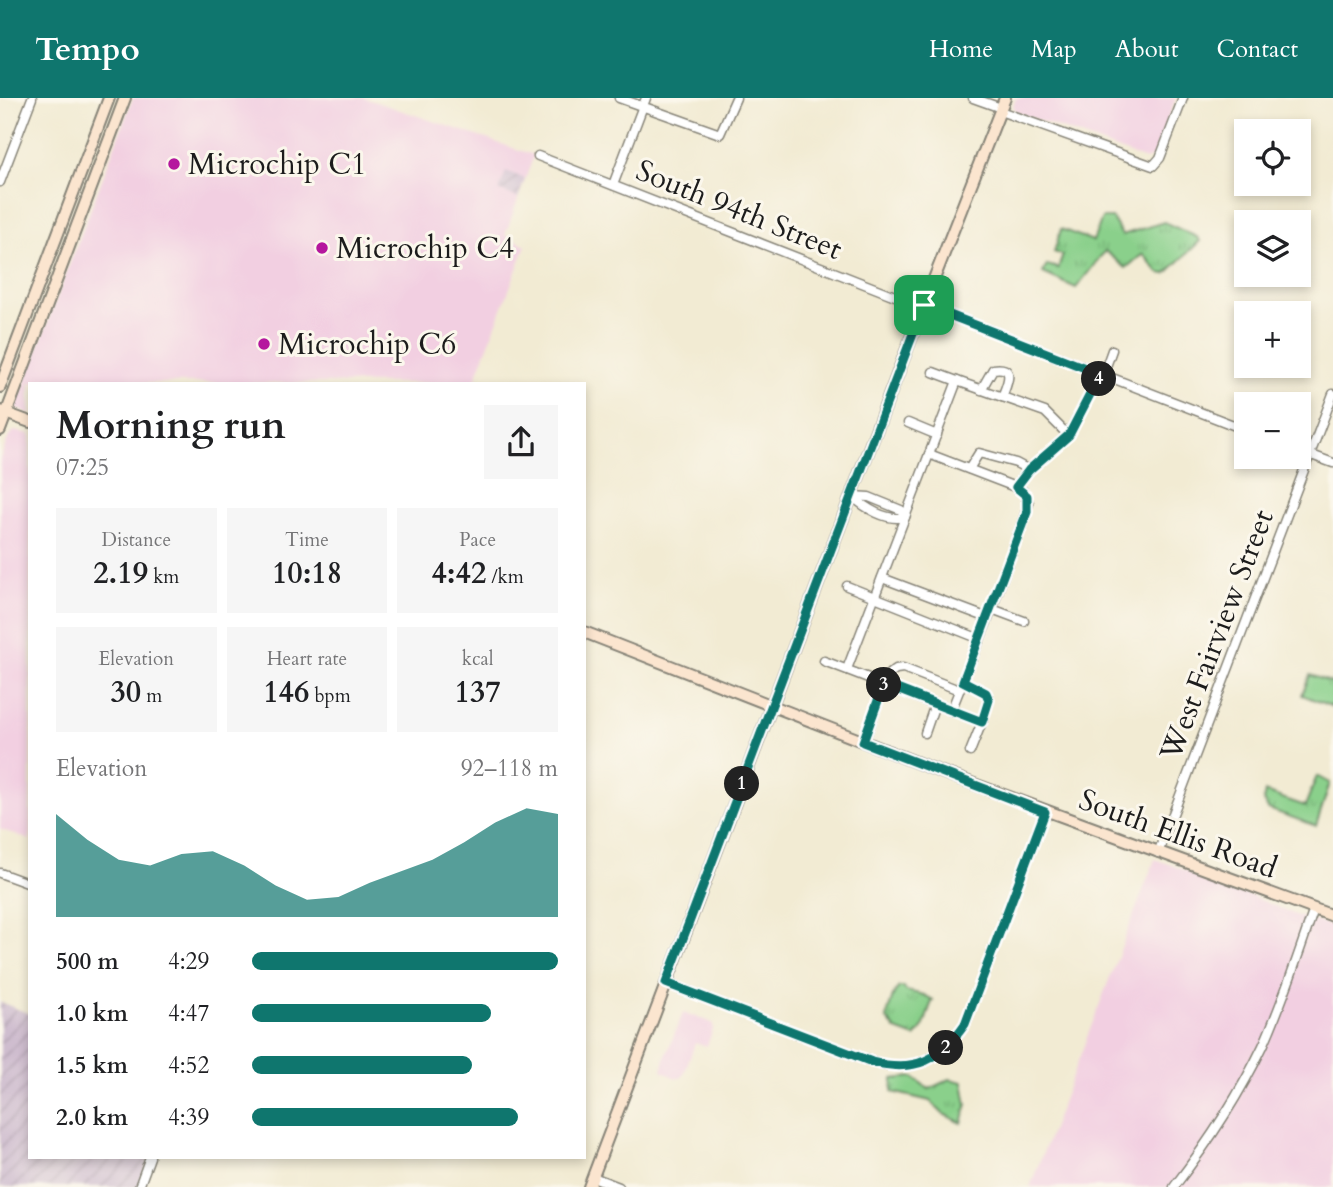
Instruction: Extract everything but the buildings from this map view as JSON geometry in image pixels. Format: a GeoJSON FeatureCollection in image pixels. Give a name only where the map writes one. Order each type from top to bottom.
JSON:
{"type":"FeatureCollection","features":[{"type":"Feature","properties":{"kind":"street"},"geometry":{"type":"LineString","coordinates":[[0,182],[32,98]]}},
{"type":"Feature","properties":{"kind":"street"},"geometry":{"type":"LineString","coordinates":[[0,387],[109,98]]}},
{"type":"Feature","properties":{"kind":"street"},"geometry":{"type":"LineString","coordinates":[[0,430],[3,412],[125,98]]}},
{"type":"Feature","properties":{"kind":"street"},"geometry":{"type":"LineString","coordinates":[[620,98],[644,102],[720,134],[736,98]]}},
{"type":"Feature","properties":{"kind":"street"},"geometry":{"type":"LineString","coordinates":[[973,98],[1002,106],[1153,166],[1160,158],[1183,98]]}},
{"type":"Feature","properties":{"kind":"street"},"geometry":{"type":"LineString","coordinates":[[613,185],[644,102]]}},
{"type":"Feature","properties":{"kind":"street"},"geometry":{"type":"LineString","coordinates":[[619,1187],[591,1182],[923,306],[1002,106]]}},
{"type":"Feature","properties":{"kind":"street","name":"South 94th Street"},"geometry":{"type":"LineString","coordinates":[[538,156],[1234,425]]}},
{"type":"Feature","properties":{"kind":"street"},"geometry":{"type":"LineString","coordinates":[[1016,487],[1029,470],[1069,435],[1097,381],[1103,375],[1112,350]]}},
{"type":"Feature","properties":{"kind":"street"},"geometry":{"type":"LineString","coordinates":[[981,390],[992,369],[1004,369],[1009,378],[1002,397]]}},
{"type":"Feature","properties":{"kind":"street"},"geometry":{"type":"LineString","coordinates":[[933,372],[1045,412],[1069,435]]}},
{"type":"Feature","properties":{"kind":"street"},"geometry":{"type":"LineString","coordinates":[[847,669],[957,381]]}},
{"type":"Feature","properties":{"kind":"street","name":"West Fairview Street"},"geometry":{"type":"LineString","coordinates":[[1311,451],[1333,394]]}},
{"type":"Feature","properties":{"kind":"street"},"geometry":{"type":"LineString","coordinates":[[3,412],[28,421]]}},
{"type":"Feature","properties":{"kind":"street"},"geometry":{"type":"LineString","coordinates":[[908,423],[937,435]]}},
{"type":"Feature","properties":{"kind":"street"},"geometry":{"type":"LineString","coordinates":[[969,469],[976,455],[982,452],[1029,470]]}},
{"type":"Feature","properties":{"kind":"street"},"geometry":{"type":"LineString","coordinates":[[929,454],[1016,487],[1027,496],[1029,503],[992,609],[951,710]]}},
{"type":"Feature","properties":{"kind":"street"},"geometry":{"type":"LineString","coordinates":[[1311,454],[1333,463]]}},
{"type":"Feature","properties":{"kind":"street","name":"West Fairview Street"},"geometry":{"type":"LineString","coordinates":[[1158,853],[1304,469]]}},
{"type":"Feature","properties":{"kind":"street"},"geometry":{"type":"LineString","coordinates":[[852,496],[864,507],[897,519],[905,517]]}},
{"type":"Feature","properties":{"kind":"street"},"geometry":{"type":"LineString","coordinates":[[882,578],[988,618]]}},
{"type":"Feature","properties":{"kind":"street"},"geometry":{"type":"LineString","coordinates":[[847,586],[980,639]]}},
{"type":"Feature","properties":{"kind":"street"},"geometry":{"type":"LineString","coordinates":[[992,609],[1024,621]]}},
{"type":"Feature","properties":{"kind":"street","name":"South Ellis Road"},"geometry":{"type":"LineString","coordinates":[[586,633],[1045,812],[1333,916]]}},
{"type":"Feature","properties":{"kind":"street"},"geometry":{"type":"LineString","coordinates":[[824,661],[982,722]]}},
{"type":"Feature","properties":{"kind":"street"},"geometry":{"type":"LineString","coordinates":[[863,742],[884,684],[890,673],[902,668],[986,693],[989,700],[970,752]]}},
{"type":"Feature","properties":{"kind":"street"},"geometry":{"type":"LineString","coordinates":[[925,733],[936,704]]}},
{"type":"Feature","properties":{"kind":"street"},"geometry":{"type":"LineString","coordinates":[[666,983],[872,1062],[890,1066],[925,1063],[951,1044],[965,1024],[1045,812]]}},
{"type":"Feature","properties":{"kind":"street"},"geometry":{"type":"LineString","coordinates":[[0,873],[28,883]]}},
{"type":"Feature","properties":{"kind":"street"},"geometry":{"type":"LineString","coordinates":[[1174,1187],[1248,1076],[1264,1044],[1314,909]]}},
{"type":"Feature","properties":{"kind":"street"},"geometry":{"type":"LineString","coordinates":[[139,1187],[149,1159]]}},
{"type":"Feature","properties":{"kind":"shaded area"},"geometry":{"type":"Polygon","coordinates":[[[133,98],[364,98],[534,155],[505,235],[526,245],[474,382],[28,382],[28,413],[15,408],[133,98]]]}},
{"type":"Feature","properties":{"kind":"shaded area"},"geometry":{"type":"Polygon","coordinates":[[[1016,98],[1176,98],[1154,156],[1146,160],[1016,112],[1013,106],[1016,98]]]}},
{"type":"Feature","properties":{"kind":"shaded area"},"geometry":{"type":"Polygon","coordinates":[[[506,171],[525,179],[518,198],[499,190],[506,171]]]}},
{"type":"Feature","properties":{"kind":"shaded area"},"geometry":{"type":"Polygon","coordinates":[[[14,431],[28,434],[28,839],[0,829],[0,459],[9,436],[14,431]]]}},
{"type":"Feature","properties":{"kind":"shaded area"},"geometry":{"type":"Polygon","coordinates":[[[1155,859],[1298,916],[1333,926],[1333,1187],[1030,1187],[1155,859]]]}},
{"type":"Feature","properties":{"kind":"shaded area"},"geometry":{"type":"Polygon","coordinates":[[[0,1002],[28,1013],[28,1159],[149,1159],[139,1187],[0,1187],[0,1002]]]}},
{"type":"Feature","properties":{"kind":"shaded area"},"geometry":{"type":"Polygon","coordinates":[[[683,1013],[708,1021],[713,1024],[713,1029],[707,1046],[695,1043],[684,1074],[681,1078],[676,1078],[662,1071],[683,1013]]]}},
{"type":"Feature","properties":{"kind":"green space"},"geometry":{"type":"Polygon","coordinates":[[[1102,218],[1112,218],[1122,235],[1164,222],[1197,237],[1200,241],[1166,274],[1159,273],[1143,254],[1126,268],[1105,251],[1076,288],[1043,273],[1047,265],[1058,268],[1063,255],[1054,252],[1061,229],[1093,241],[1102,218]]]}},
{"type":"Feature","properties":{"kind":"green space"},"geometry":{"type":"Polygon","coordinates":[[[1310,675],[1333,683],[1333,707],[1302,695],[1310,675]]]}},
{"type":"Feature","properties":{"kind":"green space"},"geometry":{"type":"Polygon","coordinates":[[[1317,776],[1330,783],[1316,826],[1268,809],[1263,801],[1265,792],[1305,806],[1317,776]]]}},
{"type":"Feature","properties":{"kind":"green space"},"geometry":{"type":"Polygon","coordinates":[[[899,987],[933,1000],[924,1024],[915,1037],[896,1030],[886,1018],[894,993],[899,987]]]}},
{"type":"Feature","properties":{"kind":"green space"},"geometry":{"type":"Polygon","coordinates":[[[913,1077],[929,1089],[950,1079],[963,1082],[967,1105],[962,1123],[943,1114],[930,1101],[892,1092],[893,1079],[913,1077]]]}},
{"type":"Feature","properties":{"kind":"place","name":"Microchip C1"},"geometry":{"type":"Point","coordinates":[174,164]}},
{"type":"Feature","properties":{"kind":"place","name":"Microchip C4"},"geometry":{"type":"Point","coordinates":[322,248]}},
{"type":"Feature","properties":{"kind":"place","name":"Microchip C6"},"geometry":{"type":"Point","coordinates":[264,344]}},
{"type":"Feature","properties":{"kind":"route"},"geometry":{"type":"LineString","coordinates":[[924,305],[1103,375],[1097,381],[1069,435],[1029,470],[1016,487],[1027,496],[1027,512],[963,681],[986,693],[989,700],[982,722],[884,684],[863,742],[1045,812],[965,1024],[951,1044],[925,1063],[890,1066],[872,1062],[666,983],[924,305]]}}]}
